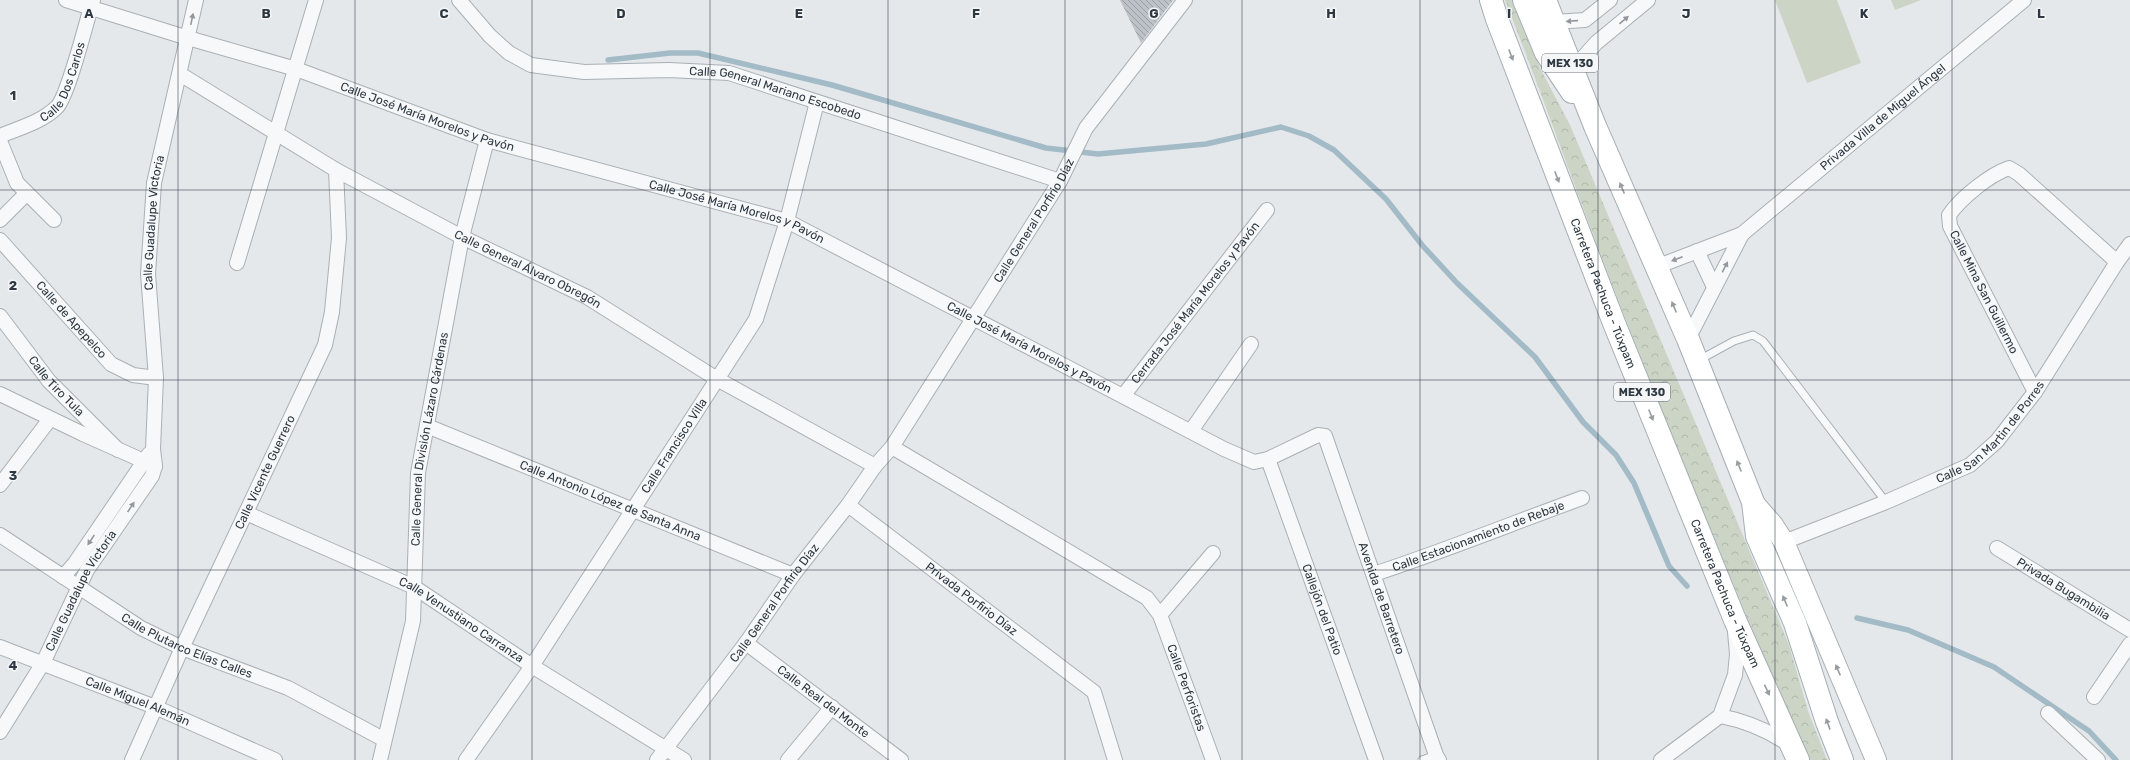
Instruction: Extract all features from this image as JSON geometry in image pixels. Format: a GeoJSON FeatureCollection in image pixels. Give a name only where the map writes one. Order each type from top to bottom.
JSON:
{"type":"FeatureCollection","features":[{"type":"Feature","properties":{"kind":"main road","name":"Carretera Pachuca - Túxpam"},"geometry":{"type":"LineString","coordinates":[[1484,0],[1494,10],[1614,323],[1735,620],[1796,754]]}},
{"type":"Feature","properties":{"kind":"main road"},"geometry":{"type":"LineString","coordinates":[[1524,0],[1546,53],[1595,126]]}},
{"type":"Feature","properties":{"kind":"main road","name":"MEX 130"},"geometry":{"type":"LineString","coordinates":[[1545,0],[1595,126],[1688,339],[1753,502],[1757,536],[1795,623],[1827,722],[1842,760]]}},
{"type":"Feature","properties":{"kind":"street"},"geometry":{"type":"LineString","coordinates":[[66,0],[92,4],[188,38]]}},
{"type":"Feature","properties":{"kind":"street","name":"Calle Guadalupe Victoria"},"geometry":{"type":"LineString","coordinates":[[63,577],[108,515],[149,463],[153,449],[156,378],[148,274],[154,183],[196,0]]}},
{"type":"Feature","properties":{"kind":"street"},"geometry":{"type":"LineString","coordinates":[[237,263],[316,0]]}},
{"type":"Feature","properties":{"kind":"street","name":"Calle General Mariano Escobedo"},"geometry":{"type":"LineString","coordinates":[[459,0],[490,36],[509,53],[531,65],[584,72],[669,70],[729,73],[817,102],[1062,176]]}},
{"type":"Feature","properties":{"kind":"street","name":"Calle General Porfirio Díaz"},"geometry":{"type":"LineString","coordinates":[[657,760],[746,643],[793,575],[848,505],[875,466],[892,447],[1062,176],[1086,128],[1185,0]]}},
{"type":"Feature","properties":{"kind":"street"},"geometry":{"type":"LineString","coordinates":[[1554,22],[1586,20],[1610,0]]}},
{"type":"Feature","properties":{"kind":"street"},"geometry":{"type":"LineString","coordinates":[[1573,69],[1596,43],[1648,0]]}},
{"type":"Feature","properties":{"kind":"street","name":"Privada Villa de Miguel Ángel"},"geometry":{"type":"LineString","coordinates":[[1656,266],[1742,234],[2024,0]]}},
{"type":"Feature","properties":{"kind":"street","name":"Calle Dos Carlos"},"geometry":{"type":"LineString","coordinates":[[0,136],[46,117],[58,106],[66,91],[92,4]]}},
{"type":"Feature","properties":{"kind":"street","name":"Calle José María Morelos y Pavón"},"geometry":{"type":"LineString","coordinates":[[188,38],[296,69],[487,140],[787,221],[973,316],[1224,449],[1254,462],[1268,459]]}},
{"type":"Feature","properties":{"kind":"street","name":"Calle General Álvaro Obregón"},"geometry":{"type":"LineString","coordinates":[[180,74],[336,170],[462,236],[587,296],[717,379],[875,466]]}},
{"type":"Feature","properties":{"kind":"street","name":"Calle Francisco Villa"},"geometry":{"type":"LineString","coordinates":[[466,760],[532,666],[756,319],[787,221],[817,102]]}},
{"type":"Feature","properties":{"kind":"street","name":"Calle General División Lázaro Cárdenas"},"geometry":{"type":"LineString","coordinates":[[384,758],[383,739],[412,621],[418,473],[462,236],[487,140]]}},
{"type":"Feature","properties":{"kind":"street"},"geometry":{"type":"LineString","coordinates":[[0,141],[17,183],[54,220]]}},
{"type":"Feature","properties":{"kind":"street","name":"Calle Mina San Guillermo"},"geometry":{"type":"LineString","coordinates":[[2035,392],[1950,226],[1949,214],[1955,206],[1998,172],[2009,168],[2020,174],[2117,262]]}},
{"type":"Feature","properties":{"kind":"street","name":"Calle Vicente Guerrero"},"geometry":{"type":"LineString","coordinates":[[132,760],[182,648],[324,345],[332,312],[339,238],[336,170]]}},
{"type":"Feature","properties":{"kind":"street"},"geometry":{"type":"LineString","coordinates":[[0,220],[27,193]]}},
{"type":"Feature","properties":{"kind":"street","name":"Cerrada José María Morelos y Pavón"},"geometry":{"type":"LineString","coordinates":[[1123,396],[1267,210]]}},
{"type":"Feature","properties":{"kind":"street","name":"Privada Villa de Miguel Ángel"},"geometry":{"type":"LineString","coordinates":[[1688,339],[1742,234]]}},
{"type":"Feature","properties":{"kind":"street","name":"Calle de Apepelco"},"geometry":{"type":"LineString","coordinates":[[0,240],[111,364],[134,375],[156,378]]}},
{"type":"Feature","properties":{"kind":"street","name":"Calle San Martin de Porres"},"geometry":{"type":"LineString","coordinates":[[1784,542],[1886,502],[1970,465],[1997,441],[2035,392],[2117,262],[2130,244]]}},
{"type":"Feature","properties":{"kind":"street"},"geometry":{"type":"LineString","coordinates":[[1697,251],[1714,287]]}},
{"type":"Feature","properties":{"kind":"street","name":"Calle Tiro Tula"},"geometry":{"type":"LineString","coordinates":[[0,316],[49,381],[118,450]]}},
{"type":"Feature","properties":{"kind":"street"},"geometry":{"type":"LineString","coordinates":[[1191,431],[1251,344]]}},
{"type":"Feature","properties":{"kind":"street"},"geometry":{"type":"LineString","coordinates":[[0,394],[50,419],[149,463]]}},
{"type":"Feature","properties":{"kind":"street"},"geometry":{"type":"LineString","coordinates":[[0,485],[50,419]]}},
{"type":"Feature","properties":{"kind":"street","name":"Calle Antonio López de Santa Anna"},"geometry":{"type":"LineString","coordinates":[[427,426],[793,575]]}},
{"type":"Feature","properties":{"kind":"street","name":"Avenida de Barretero"},"geometry":{"type":"LineString","coordinates":[[1268,459],[1318,435],[1325,436],[1438,758]]}},
{"type":"Feature","properties":{"kind":"street"},"geometry":{"type":"LineString","coordinates":[[892,447],[1147,598],[1160,615],[1212,553]]}},
{"type":"Feature","properties":{"kind":"street","name":"Callejón del Patio"},"geometry":{"type":"LineString","coordinates":[[1268,459],[1376,760]]}},
{"type":"Feature","properties":{"kind":"street","name":"Calle Guadalupe Victoria"},"geometry":{"type":"LineString","coordinates":[[0,732],[43,663],[87,570],[152,476],[149,463]]}},
{"type":"Feature","properties":{"kind":"street","name":"Calle Estacionamiento de Rebaje"},"geometry":{"type":"LineString","coordinates":[[1374,574],[1437,553],[1582,498]]}},
{"type":"Feature","properties":{"kind":"street","name":"MEX 130"},"geometry":{"type":"LineString","coordinates":[[1753,502],[1774,525],[1784,542],[1876,760]]}},
{"type":"Feature","properties":{"kind":"street","name":"Privada Porfirio Díaz"},"geometry":{"type":"LineString","coordinates":[[848,505],[1094,692],[1115,760]]}},
{"type":"Feature","properties":{"kind":"street","name":"Calle Venustiano Carranza"},"geometry":{"type":"LineString","coordinates":[[246,513],[414,587],[532,666],[667,748],[684,760]]}},
{"type":"Feature","properties":{"kind":"street"},"geometry":{"type":"LineString","coordinates":[[108,515],[121,522]]}},
{"type":"Feature","properties":{"kind":"street","name":"Calle Plutarco Elías Calles"},"geometry":{"type":"LineString","coordinates":[[0,535],[141,628],[182,648],[288,688],[383,739]]}},
{"type":"Feature","properties":{"kind":"street","name":"Privada Bugambilia"},"geometry":{"type":"LineString","coordinates":[[1997,548],[2130,630]]}},
{"type":"Feature","properties":{"kind":"street","name":"Calle Perforistas"},"geometry":{"type":"LineString","coordinates":[[1160,615],[1213,760]]}},
{"type":"Feature","properties":{"kind":"street"},"geometry":{"type":"LineString","coordinates":[[1662,760],[1720,716],[1735,675],[1737,654],[1735,620]]}},
{"type":"Feature","properties":{"kind":"street","name":"Calle Real del Monte"},"geometry":{"type":"LineString","coordinates":[[746,643],[901,760]]}},
{"type":"Feature","properties":{"kind":"street"},"geometry":{"type":"LineString","coordinates":[[2094,697],[2130,644]]}},
{"type":"Feature","properties":{"kind":"street","name":"Calle Miguel Alemán"},"geometry":{"type":"LineString","coordinates":[[0,646],[155,707],[274,760]]}},
{"type":"Feature","properties":{"kind":"street"},"geometry":{"type":"LineString","coordinates":[[788,760],[832,707]]}},
{"type":"Feature","properties":{"kind":"street"},"geometry":{"type":"LineString","coordinates":[[2048,713],[2098,760]]}},
{"type":"Feature","properties":{"kind":"street"},"geometry":{"type":"LineString","coordinates":[[1720,716],[1739,720],[1758,727],[1796,754]]}},
{"type":"Feature","properties":{"kind":"lane"},"geometry":{"type":"LineString","coordinates":[[1696,361],[1734,341],[1753,335],[1763,342],[1886,502]]}},
{"type":"Feature","properties":{"kind":"lane"},"geometry":{"type":"LineString","coordinates":[[1422,760],[1438,758]]}},
{"type":"Feature","properties":{"kind":"green space"},"geometry":{"type":"Polygon","coordinates":[[[1505,0],[1513,0],[1540,68],[1570,125],[1584,158],[1789,645],[1808,711],[1827,760],[1807,760],[1651,384],[1505,0]]]}},
{"type":"Feature","properties":{"kind":"green space"},"geometry":{"type":"Polygon","coordinates":[[[1775,0],[1837,0],[1861,63],[1807,83],[1775,0]]]}},
{"type":"Feature","properties":{"kind":"green space"},"geometry":{"type":"Polygon","coordinates":[[[1891,0],[1921,0],[1895,10],[1891,0]]]}},
{"type":"Feature","properties":{"kind":"building"},"geometry":{"type":"Polygon","coordinates":[[[1120,0],[1173,0],[1141,43],[1120,0]]]}},
{"type":"Feature","properties":{"kind":"waterway"},"geometry":{"type":"LineString","coordinates":[[608,60],[670,53],[698,53],[832,85],[1046,148],[1098,154],[1206,144],[1281,127],[1309,136],[1334,150],[1386,199],[1422,245],[1457,283],[1535,357],[1583,422],[1616,455],[1634,483],[1669,566],[1687,586]]}},
{"type":"Feature","properties":{"kind":"waterway"},"geometry":{"type":"LineString","coordinates":[[1857,618],[1908,630],[1994,667],[2089,731],[2116,760]]}}]}
